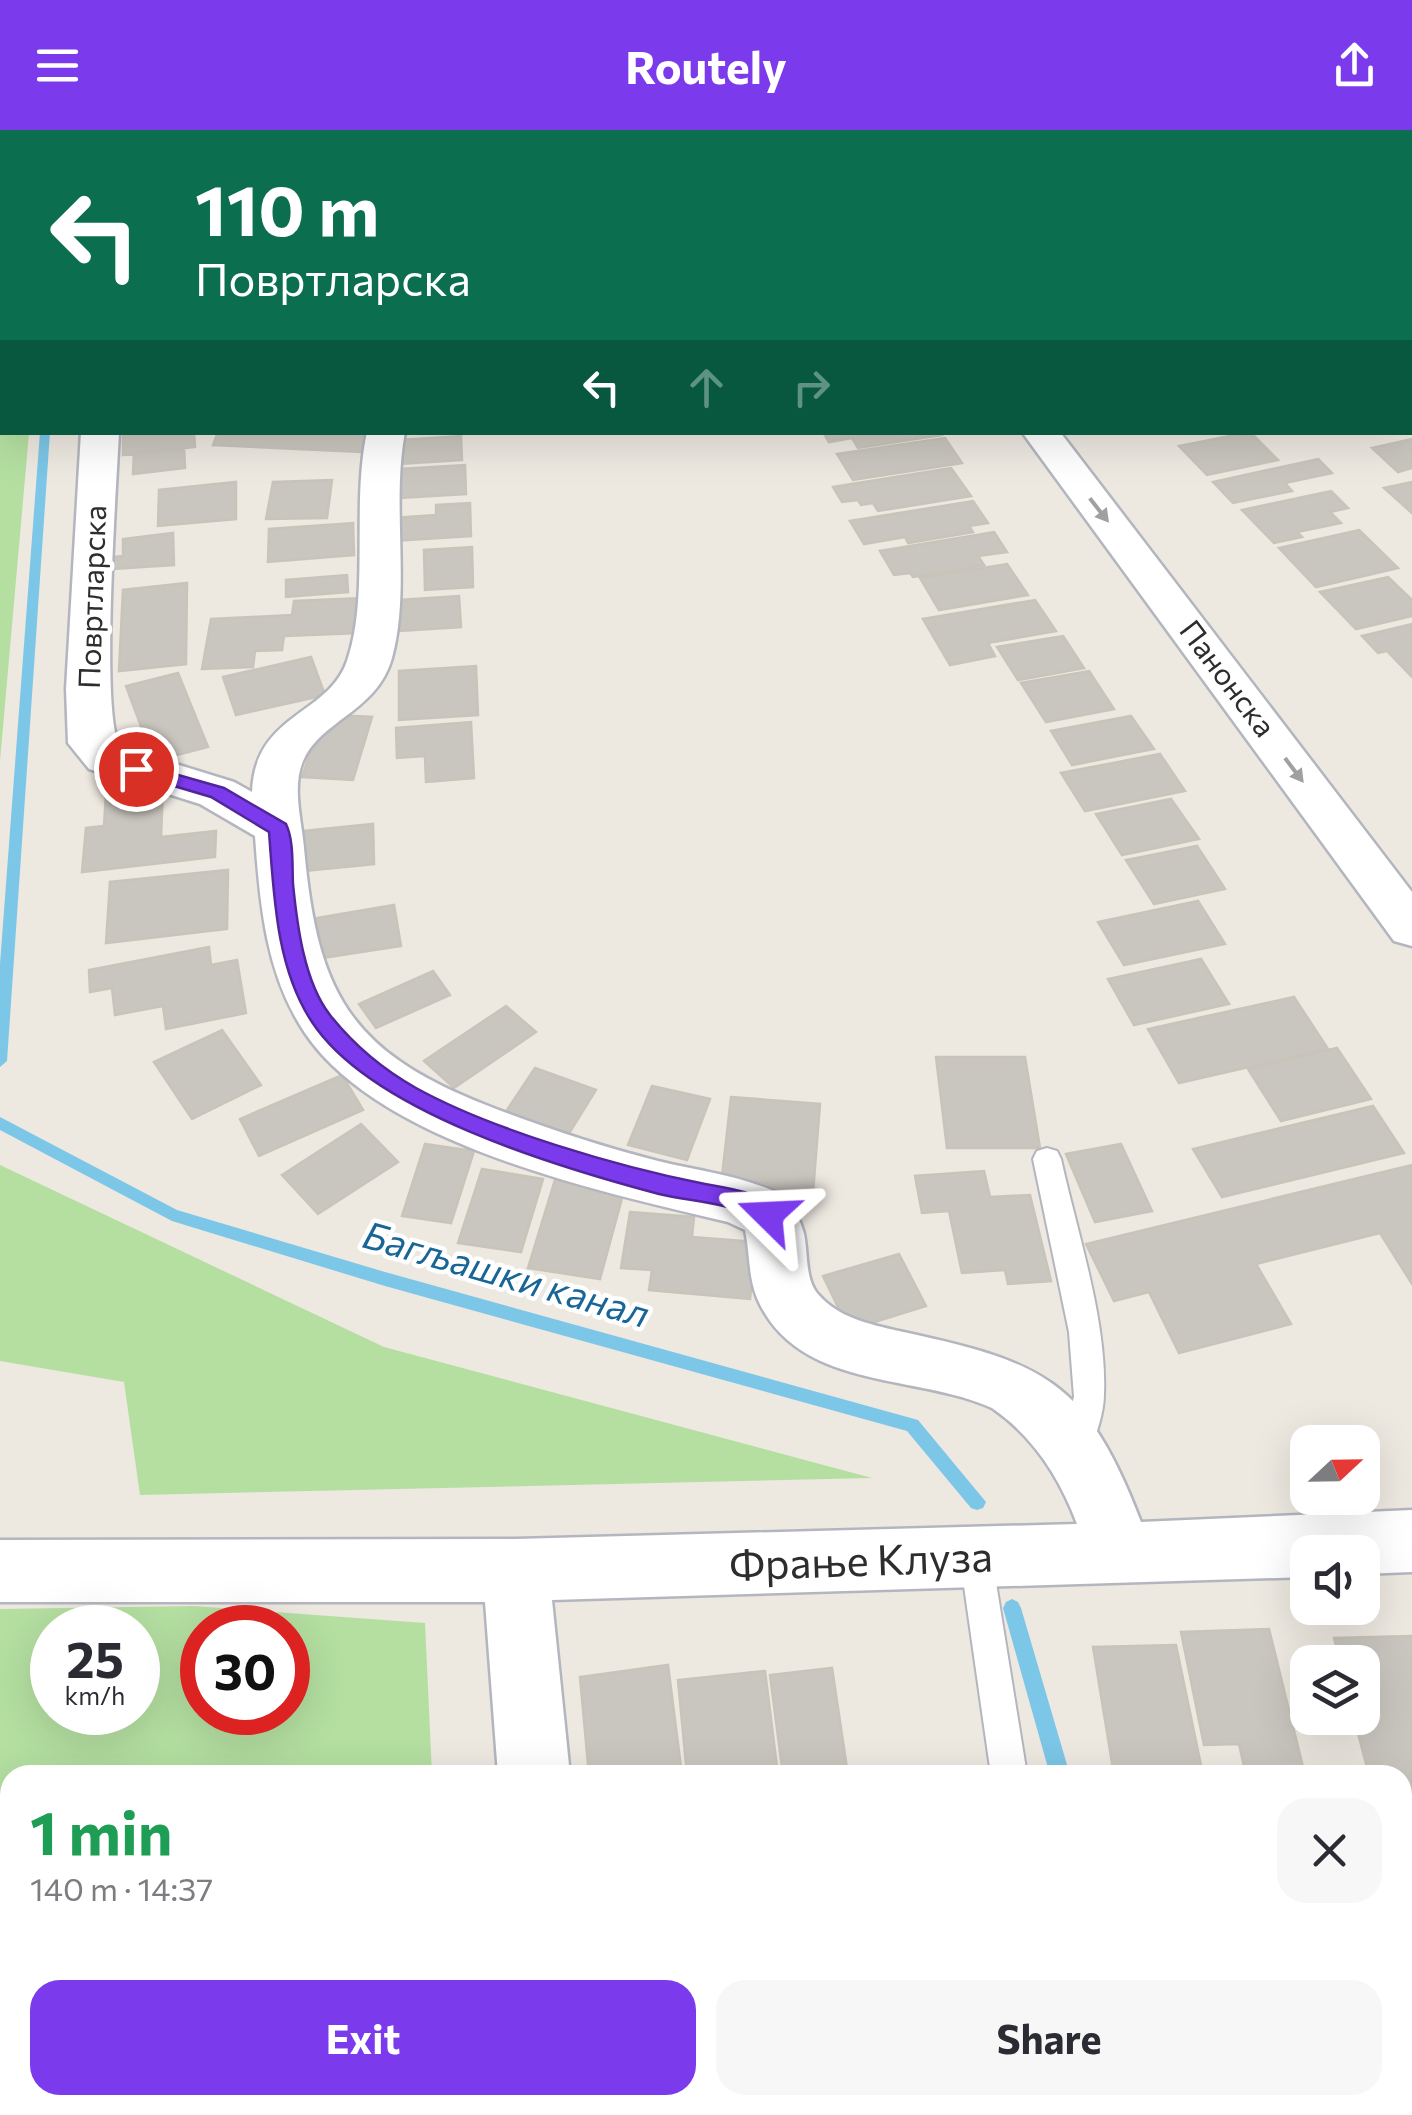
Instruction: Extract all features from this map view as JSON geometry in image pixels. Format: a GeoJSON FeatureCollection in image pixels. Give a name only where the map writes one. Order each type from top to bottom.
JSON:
{"type":"FeatureCollection","features":[{"type":"Feature","properties":{"kind":"street","name":"Повртларска"},"geometry":{"type":"LineString","coordinates":[[100,435],[88,688],[91,742],[105,758],[218,793],[279,829]]}},
{"type":"Feature","properties":{"kind":"street"},"geometry":{"type":"LineString","coordinates":[[218,793],[280,759],[312,722],[347,699],[360,684],[370,660],[376,620],[378,462],[385,435]]}},
{"type":"Feature","properties":{"kind":"street","name":"Панонска"},"geometry":{"type":"LineString","coordinates":[[1042,435],[1412,928]]}},
{"type":"Feature","properties":{"kind":"street"},"geometry":{"type":"LineString","coordinates":[[280,759],[279,829],[285,911],[304,986],[321,1019],[375,1074],[412,1096],[514,1138],[660,1184],[754,1205],[768,1215],[775,1228],[780,1281],[792,1307],[810,1326],[846,1345],[1017,1390],[1047,1416],[1074,1451],[1113,1528],[1119,1554]]}},
{"type":"Feature","properties":{"kind":"street","name":"Фрање Клуза"},"geometry":{"type":"LineString","coordinates":[[0,1571],[516,1570],[1119,1554],[1412,1540]]}},
{"type":"Feature","properties":{"kind":"street"},"geometry":{"type":"LineString","coordinates":[[516,1570],[533,1765]]}},
{"type":"Feature","properties":{"kind":"lane"},"geometry":{"type":"LineString","coordinates":[[1047,1159],[1084,1332],[1089,1396],[1074,1451]]}},
{"type":"Feature","properties":{"kind":"lane"},"geometry":{"type":"LineString","coordinates":[[976,1558],[1008,1765]]}},
{"type":"Feature","properties":{"kind":"green space"},"geometry":{"type":"Polygon","coordinates":[[[0,435],[29,435],[0,761],[0,435]]]}},
{"type":"Feature","properties":{"kind":"green space"},"geometry":{"type":"Polygon","coordinates":[[[0,1165],[384,1347],[872,1478],[140,1495],[124,1382],[0,1361],[0,1165]]]}},
{"type":"Feature","properties":{"kind":"green space"},"geometry":{"type":"Polygon","coordinates":[[[180,1606],[180,1735],[310,1735],[310,1615],[425,1623],[432,1765],[0,1765],[0,1609],[30,1609],[30,1735],[160,1735],[160,1607],[180,1606]]]}},
{"type":"Feature","properties":{"kind":"building"},"geometry":{"type":"Polygon","coordinates":[[[123,435],[194,435],[195,447],[123,455],[123,435]]]}},
{"type":"Feature","properties":{"kind":"building"},"geometry":{"type":"Polygon","coordinates":[[[217,435],[366,435],[361,452],[213,445],[217,435]]]}},
{"type":"Feature","properties":{"kind":"building"},"geometry":{"type":"Polygon","coordinates":[[[825,435],[942,435],[858,448],[852,438],[829,442],[825,435]]]}},
{"type":"Feature","properties":{"kind":"building"},"geometry":{"type":"Polygon","coordinates":[[[1253,435],[1278,460],[1207,475],[1179,446],[1253,435]]]}},
{"type":"Feature","properties":{"kind":"building"},"geometry":{"type":"Polygon","coordinates":[[[461,436],[462,460],[399,464],[400,440],[461,436]]]}},
{"type":"Feature","properties":{"kind":"building"},"geometry":{"type":"Polygon","coordinates":[[[945,438],[962,463],[853,480],[837,454],[945,438]]]}},
{"type":"Feature","properties":{"kind":"building"},"geometry":{"type":"Polygon","coordinates":[[[1412,439],[1412,468],[1398,472],[1372,448],[1412,439]]]}},
{"type":"Feature","properties":{"kind":"building"},"geometry":{"type":"Polygon","coordinates":[[[184,448],[185,468],[133,474],[134,453],[184,448]]]}},
{"type":"Feature","properties":{"kind":"building"},"geometry":{"type":"Polygon","coordinates":[[[1318,459],[1332,473],[1285,483],[1292,491],[1233,503],[1213,482],[1318,459]]]}},
{"type":"Feature","properties":{"kind":"building"},"geometry":{"type":"Polygon","coordinates":[[[465,465],[466,494],[400,498],[400,469],[465,465]]]}},
{"type":"Feature","properties":{"kind":"building"},"geometry":{"type":"Polygon","coordinates":[[[951,468],[971,496],[878,511],[873,503],[842,502],[833,487],[951,468]]]}},
{"type":"Feature","properties":{"kind":"building"},"geometry":{"type":"Polygon","coordinates":[[[332,480],[327,518],[266,519],[273,482],[332,480]]]}},
{"type":"Feature","properties":{"kind":"building"},"geometry":{"type":"Polygon","coordinates":[[[236,482],[236,519],[158,526],[159,490],[236,482]]]}},
{"type":"Feature","properties":{"kind":"building"},"geometry":{"type":"Polygon","coordinates":[[[1412,482],[1412,513],[1384,488],[1412,482]]]}},
{"type":"Feature","properties":{"kind":"building"},"geometry":{"type":"Polygon","coordinates":[[[1331,491],[1348,508],[1330,512],[1341,523],[1297,532],[1302,537],[1274,543],[1242,510],[1331,491]]]}},
{"type":"Feature","properties":{"kind":"building"},"geometry":{"type":"Polygon","coordinates":[[[973,501],[988,523],[969,526],[973,532],[908,543],[905,537],[864,544],[850,521],[973,501]]]}},
{"type":"Feature","properties":{"kind":"building"},"geometry":{"type":"Polygon","coordinates":[[[470,503],[471,536],[393,541],[393,518],[436,515],[436,505],[470,503]]]}},
{"type":"Feature","properties":{"kind":"building"},"geometry":{"type":"Polygon","coordinates":[[[353,523],[354,555],[268,562],[269,529],[353,523]]]}},
{"type":"Feature","properties":{"kind":"building"},"geometry":{"type":"Polygon","coordinates":[[[1359,530],[1398,568],[1316,587],[1279,548],[1359,530]]]}},
{"type":"Feature","properties":{"kind":"building"},"geometry":{"type":"Polygon","coordinates":[[[994,532],[1007,552],[978,556],[984,565],[913,577],[910,573],[894,575],[880,551],[994,532]]]}},
{"type":"Feature","properties":{"kind":"building"},"geometry":{"type":"Polygon","coordinates":[[[173,533],[174,565],[113,569],[113,557],[123,556],[123,539],[173,533]]]}},
{"type":"Feature","properties":{"kind":"building"},"geometry":{"type":"Polygon","coordinates":[[[472,547],[473,587],[425,590],[424,550],[472,547]]]}},
{"type":"Feature","properties":{"kind":"building"},"geometry":{"type":"Polygon","coordinates":[[[1007,564],[1028,595],[939,610],[920,578],[1007,564]]]}},
{"type":"Feature","properties":{"kind":"building"},"geometry":{"type":"Polygon","coordinates":[[[347,575],[348,592],[286,597],[286,580],[347,575]]]}},
{"type":"Feature","properties":{"kind":"building"},"geometry":{"type":"Polygon","coordinates":[[[1388,577],[1412,600],[1412,616],[1356,629],[1320,592],[1388,577]]]}},
{"type":"Feature","properties":{"kind":"building"},"geometry":{"type":"Polygon","coordinates":[[[187,583],[186,664],[119,671],[123,590],[187,583]]]}},
{"type":"Feature","properties":{"kind":"building"},"geometry":{"type":"Polygon","coordinates":[[[459,596],[461,627],[400,631],[399,600],[459,596]]]}},
{"type":"Feature","properties":{"kind":"building"},"geometry":{"type":"Polygon","coordinates":[[[363,598],[360,633],[284,636],[282,650],[255,651],[253,667],[202,669],[211,619],[292,615],[294,601],[363,598]]]}},
{"type":"Feature","properties":{"kind":"building"},"geometry":{"type":"Polygon","coordinates":[[[1035,600],[1056,631],[988,643],[995,656],[950,665],[923,619],[1035,600]]]}},
{"type":"Feature","properties":{"kind":"building"},"geometry":{"type":"Polygon","coordinates":[[[1412,624],[1412,677],[1387,651],[1378,653],[1362,636],[1412,624]]]}},
{"type":"Feature","properties":{"kind":"building"},"geometry":{"type":"Polygon","coordinates":[[[1063,636],[1084,668],[1018,680],[997,647],[1063,636]]]}},
{"type":"Feature","properties":{"kind":"building"},"geometry":{"type":"Polygon","coordinates":[[[311,657],[325,695],[236,715],[223,677],[311,657]]]}},
{"type":"Feature","properties":{"kind":"building"},"geometry":{"type":"Polygon","coordinates":[[[476,666],[478,715],[399,720],[399,671],[476,666]]]}},
{"type":"Feature","properties":{"kind":"building"},"geometry":{"type":"Polygon","coordinates":[[[1089,671],[1114,709],[1046,722],[1021,683],[1089,671]]]}},
{"type":"Feature","properties":{"kind":"building"},"geometry":{"type":"Polygon","coordinates":[[[178,673],[208,747],[154,761],[126,686],[178,673]]]}},
{"type":"Feature","properties":{"kind":"building"},"geometry":{"type":"Polygon","coordinates":[[[336,715],[372,717],[353,780],[302,777],[317,732],[331,732],[336,715]]]}},
{"type":"Feature","properties":{"kind":"building"},"geometry":{"type":"Polygon","coordinates":[[[1131,716],[1154,749],[1072,765],[1051,731],[1131,716]]]}},
{"type":"Feature","properties":{"kind":"building"},"geometry":{"type":"Polygon","coordinates":[[[471,722],[474,778],[426,782],[425,756],[397,758],[396,728],[471,722]]]}},
{"type":"Feature","properties":{"kind":"building"},"geometry":{"type":"Polygon","coordinates":[[[1160,754],[1185,791],[1085,811],[1061,773],[1160,754]]]}},
{"type":"Feature","properties":{"kind":"building"},"geometry":{"type":"Polygon","coordinates":[[[163,787],[161,837],[216,831],[215,857],[82,872],[86,828],[104,826],[106,793],[163,787]]]}},
{"type":"Feature","properties":{"kind":"building"},"geometry":{"type":"Polygon","coordinates":[[[1171,799],[1199,839],[1122,855],[1096,814],[1171,799]]]}},
{"type":"Feature","properties":{"kind":"building"},"geometry":{"type":"Polygon","coordinates":[[[373,824],[374,864],[303,871],[304,831],[373,824]]]}},
{"type":"Feature","properties":{"kind":"building"},"geometry":{"type":"Polygon","coordinates":[[[1197,846],[1225,889],[1154,904],[1126,860],[1197,846]]]}},
{"type":"Feature","properties":{"kind":"building"},"geometry":{"type":"Polygon","coordinates":[[[228,870],[227,929],[106,943],[110,882],[228,870]]]}},
{"type":"Feature","properties":{"kind":"building"},"geometry":{"type":"Polygon","coordinates":[[[1198,901],[1225,944],[1124,965],[1098,922],[1198,901]]]}},
{"type":"Feature","properties":{"kind":"building"},"geometry":{"type":"Polygon","coordinates":[[[394,905],[401,946],[322,958],[317,918],[394,905]]]}},
{"type":"Feature","properties":{"kind":"building"},"geometry":{"type":"Polygon","coordinates":[[[209,947],[211,965],[237,960],[246,1013],[166,1029],[163,1006],[115,1015],[112,988],[90,992],[89,970],[209,947]]]}},
{"type":"Feature","properties":{"kind":"building"},"geometry":{"type":"Polygon","coordinates":[[[1201,959],[1229,1004],[1134,1025],[1108,979],[1201,959]]]}},
{"type":"Feature","properties":{"kind":"building"},"geometry":{"type":"Polygon","coordinates":[[[433,971],[450,995],[376,1028],[359,1004],[433,971]]]}},
{"type":"Feature","properties":{"kind":"building"},"geometry":{"type":"Polygon","coordinates":[[[1294,997],[1328,1049],[1179,1083],[1148,1029],[1294,997]]]}},
{"type":"Feature","properties":{"kind":"building"},"geometry":{"type":"Polygon","coordinates":[[[506,1006],[536,1032],[454,1088],[424,1061],[506,1006]]]}},
{"type":"Feature","properties":{"kind":"building"},"geometry":{"type":"Polygon","coordinates":[[[222,1030],[261,1085],[192,1119],[154,1062],[222,1030]]]}},
{"type":"Feature","properties":{"kind":"building"},"geometry":{"type":"Polygon","coordinates":[[[1337,1048],[1371,1099],[1281,1121],[1248,1069],[1337,1048]]]}},
{"type":"Feature","properties":{"kind":"building"},"geometry":{"type":"Polygon","coordinates":[[[936,1057],[1025,1057],[1040,1148],[947,1148],[936,1057]]]}},
{"type":"Feature","properties":{"kind":"building"},"geometry":{"type":"Polygon","coordinates":[[[535,1068],[596,1090],[568,1135],[505,1113],[535,1068]]]}},
{"type":"Feature","properties":{"kind":"building"},"geometry":{"type":"Polygon","coordinates":[[[342,1075],[363,1110],[259,1156],[240,1119],[342,1075]]]}},
{"type":"Feature","properties":{"kind":"building"},"geometry":{"type":"Polygon","coordinates":[[[652,1086],[710,1099],[687,1160],[628,1145],[652,1086]]]}},
{"type":"Feature","properties":{"kind":"building"},"geometry":{"type":"Polygon","coordinates":[[[731,1097],[820,1104],[813,1193],[721,1185],[731,1097]]]}},
{"type":"Feature","properties":{"kind":"building"},"geometry":{"type":"Polygon","coordinates":[[[1373,1106],[1404,1153],[1222,1197],[1193,1149],[1373,1106]]]}},
{"type":"Feature","properties":{"kind":"building"},"geometry":{"type":"Polygon","coordinates":[[[361,1124],[398,1162],[318,1214],[282,1175],[361,1124]]]}},
{"type":"Feature","properties":{"kind":"building"},"geometry":{"type":"Polygon","coordinates":[[[425,1144],[474,1151],[451,1223],[402,1216],[425,1144]]]}},
{"type":"Feature","properties":{"kind":"building"},"geometry":{"type":"Polygon","coordinates":[[[1121,1144],[1152,1211],[1095,1222],[1066,1154],[1121,1144]]]}},
{"type":"Feature","properties":{"kind":"building"},"geometry":{"type":"Polygon","coordinates":[[[1412,1165],[1412,1284],[1380,1233],[1256,1264],[1291,1324],[1179,1353],[1149,1292],[1114,1301],[1086,1244],[1412,1165]]]}},
{"type":"Feature","properties":{"kind":"building"},"geometry":{"type":"Polygon","coordinates":[[[482,1169],[543,1179],[521,1252],[458,1243],[482,1169]]]}},
{"type":"Feature","properties":{"kind":"building"},"geometry":{"type":"Polygon","coordinates":[[[984,1171],[990,1197],[1030,1195],[1051,1281],[1008,1284],[1005,1270],[962,1273],[949,1211],[922,1213],[915,1176],[984,1171]]]}},
{"type":"Feature","properties":{"kind":"building"},"geometry":{"type":"Polygon","coordinates":[[[555,1180],[624,1191],[600,1279],[528,1268],[555,1180]]]}},
{"type":"Feature","properties":{"kind":"building"},"geometry":{"type":"Polygon","coordinates":[[[630,1212],[694,1217],[692,1237],[756,1242],[750,1299],[649,1290],[652,1270],[621,1268],[630,1212]]]}},
{"type":"Feature","properties":{"kind":"building"},"geometry":{"type":"Polygon","coordinates":[[[899,1254],[926,1306],[849,1330],[823,1276],[899,1254]]]}},
{"type":"Feature","properties":{"kind":"building"},"geometry":{"type":"Polygon","coordinates":[[[1269,1629],[1290,1714],[1290,1735],[1295,1735],[1303,1765],[1244,1765],[1239,1744],[1204,1745],[1181,1632],[1269,1629]]]}},
{"type":"Feature","properties":{"kind":"building"},"geometry":{"type":"Polygon","coordinates":[[[1412,1636],[1412,1765],[1366,1765],[1358,1735],[1380,1735],[1380,1645],[1336,1645],[1334,1638],[1412,1636]]]}},
{"type":"Feature","properties":{"kind":"building"},"geometry":{"type":"Polygon","coordinates":[[[1176,1645],[1201,1765],[1112,1765],[1093,1647],[1176,1645]]]}},
{"type":"Feature","properties":{"kind":"building"},"geometry":{"type":"Polygon","coordinates":[[[668,1665],[681,1765],[588,1765],[580,1677],[668,1665]]]}},
{"type":"Feature","properties":{"kind":"building"},"geometry":{"type":"Polygon","coordinates":[[[832,1668],[847,1765],[782,1765],[770,1675],[832,1668]]]}},
{"type":"Feature","properties":{"kind":"building"},"geometry":{"type":"Polygon","coordinates":[[[765,1671],[777,1765],[686,1765],[678,1680],[765,1671]]]}},
{"type":"Feature","properties":{"kind":"waterway","name":"Багљашки канал"},"geometry":{"type":"LineString","coordinates":[[0,1061],[45,435]]}},
{"type":"Feature","properties":{"kind":"waterway","name":"Багљашки канал"},"geometry":{"type":"LineString","coordinates":[[0,1123],[172,1215],[385,1279],[912,1425],[977,1502]]}},
{"type":"Feature","properties":{"kind":"waterway","name":"Багљашки канал"},"geometry":{"type":"LineString","coordinates":[[1012,1608],[1057,1765]]}},
{"type":"Feature","properties":{"kind":"route"},"geometry":{"type":"LineString","coordinates":[[136,769],[218,793],[279,829],[285,911],[304,986],[321,1019],[375,1074],[412,1096],[514,1138],[660,1184],[738,1200],[768,1215]]}}]}
